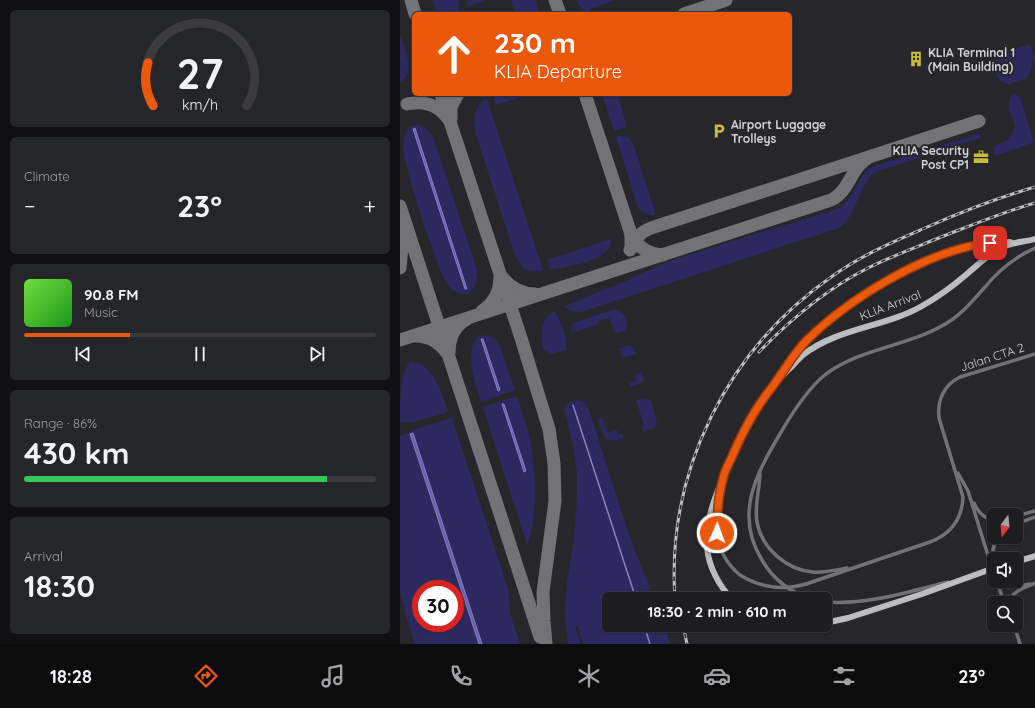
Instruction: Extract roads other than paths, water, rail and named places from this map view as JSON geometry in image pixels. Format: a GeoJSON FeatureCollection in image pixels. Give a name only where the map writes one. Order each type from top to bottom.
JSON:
{"type":"FeatureCollection","features":[{"type":"Feature","properties":{"kind":"main road"},"geometry":{"type":"LineString","coordinates":[[726,592],[715,575],[707,550],[710,514],[740,438],[764,398],[794,354],[807,340],[836,315],[862,297],[888,281],[937,257],[978,244],[1011,242],[1035,236]]}},
{"type":"Feature","properties":{"kind":"main road","name":"KLIA Arrival"},"geometry":{"type":"LineString","coordinates":[[775,383],[803,355],[850,331],[920,307],[944,292],[988,256],[1002,247],[1035,240]]}},
{"type":"Feature","properties":{"kind":"main road"},"geometry":{"type":"LineString","coordinates":[[1023,560],[1035,556]]}},
{"type":"Feature","properties":{"kind":"main road"},"geometry":{"type":"LineString","coordinates":[[832,622],[922,594],[987,570]]}},
{"type":"Feature","properties":{"kind":"street"},"geometry":{"type":"LineString","coordinates":[[794,592],[782,584],[764,564],[753,542],[749,527],[749,511],[754,483],[771,448],[791,416],[809,391],[825,375],[845,362],[924,334],[952,320],[965,310],[1004,268],[1035,248]]}},
{"type":"Feature","properties":{"kind":"street","name":"Jalan CTA 2"},"geometry":{"type":"LineString","coordinates":[[954,467],[939,418],[939,401],[943,392],[950,384],[960,377],[1035,354]]}},
{"type":"Feature","properties":{"kind":"street"},"geometry":{"type":"LineString","coordinates":[[954,467],[979,512],[987,518]]}},
{"type":"Feature","properties":{"kind":"street"},"geometry":{"type":"LineString","coordinates":[[723,479],[717,522],[718,541],[726,559],[740,575],[754,583],[771,588],[789,588],[806,584],[937,540],[953,528],[959,518],[963,504],[962,489],[954,467]]}},
{"type":"Feature","properties":{"kind":"street"},"geometry":{"type":"LineString","coordinates":[[760,470],[757,496],[757,523],[767,545],[780,559],[798,569],[814,572],[835,570],[864,564]]}},
{"type":"Feature","properties":{"kind":"street"},"geometry":{"type":"LineString","coordinates":[[968,491],[987,552]]}},
{"type":"Feature","properties":{"kind":"street"},"geometry":{"type":"LineString","coordinates":[[1023,514],[1035,511]]}},
{"type":"Feature","properties":{"kind":"street"},"geometry":{"type":"LineString","coordinates":[[1023,521],[1035,517]]}},
{"type":"Feature","properties":{"kind":"street"},"geometry":{"type":"LineString","coordinates":[[832,602],[867,601],[921,589],[972,575]]}},
{"type":"Feature","properties":{"kind":"street"},"geometry":{"type":"LineString","coordinates":[[1023,585],[1035,583]]}},
{"type":"Feature","properties":{"kind":"street"},"geometry":{"type":"LineString","coordinates":[[1012,596],[1014,593],[1035,583]]}},
{"type":"Feature","properties":{"kind":"street"},"geometry":{"type":"LineString","coordinates":[[1016,632],[1020,644]]}},
{"type":"Feature","properties":{"kind":"waterway"},"geometry":{"type":"LineString","coordinates":[[573,405],[634,592]]}},
{"type":"Feature","properties":{"kind":"waterway"},"geometry":{"type":"LineString","coordinates":[[646,632],[650,644]]}},
{"type":"Feature","properties":{"kind":"railway"},"geometry":{"type":"LineString","coordinates":[[675,592],[675,551],[681,505],[693,459],[711,416],[735,376],[763,338],[796,305],[834,275],[856,261],[952,216],[1035,187]]}},
{"type":"Feature","properties":{"kind":"railway"},"geometry":{"type":"LineString","coordinates":[[759,352],[784,327],[810,305],[853,276],[886,260],[941,237],[1035,203]]}},
{"type":"Feature","properties":{"kind":"railway"},"geometry":{"type":"LineString","coordinates":[[684,632],[687,644]]}},
{"type":"Feature","properties":{"kind":"place","name":"KLIA Terminal 1 (Main Building)"},"geometry":{"type":"Point","coordinates":[916,59]}},
{"type":"Feature","properties":{"kind":"place","name":"Airport Luggage Trolleys"},"geometry":{"type":"Point","coordinates":[719,131]}},
{"type":"Feature","properties":{"kind":"place","name":"KLIA Security Post CP1"},"geometry":{"type":"Point","coordinates":[981,157]}}]}
